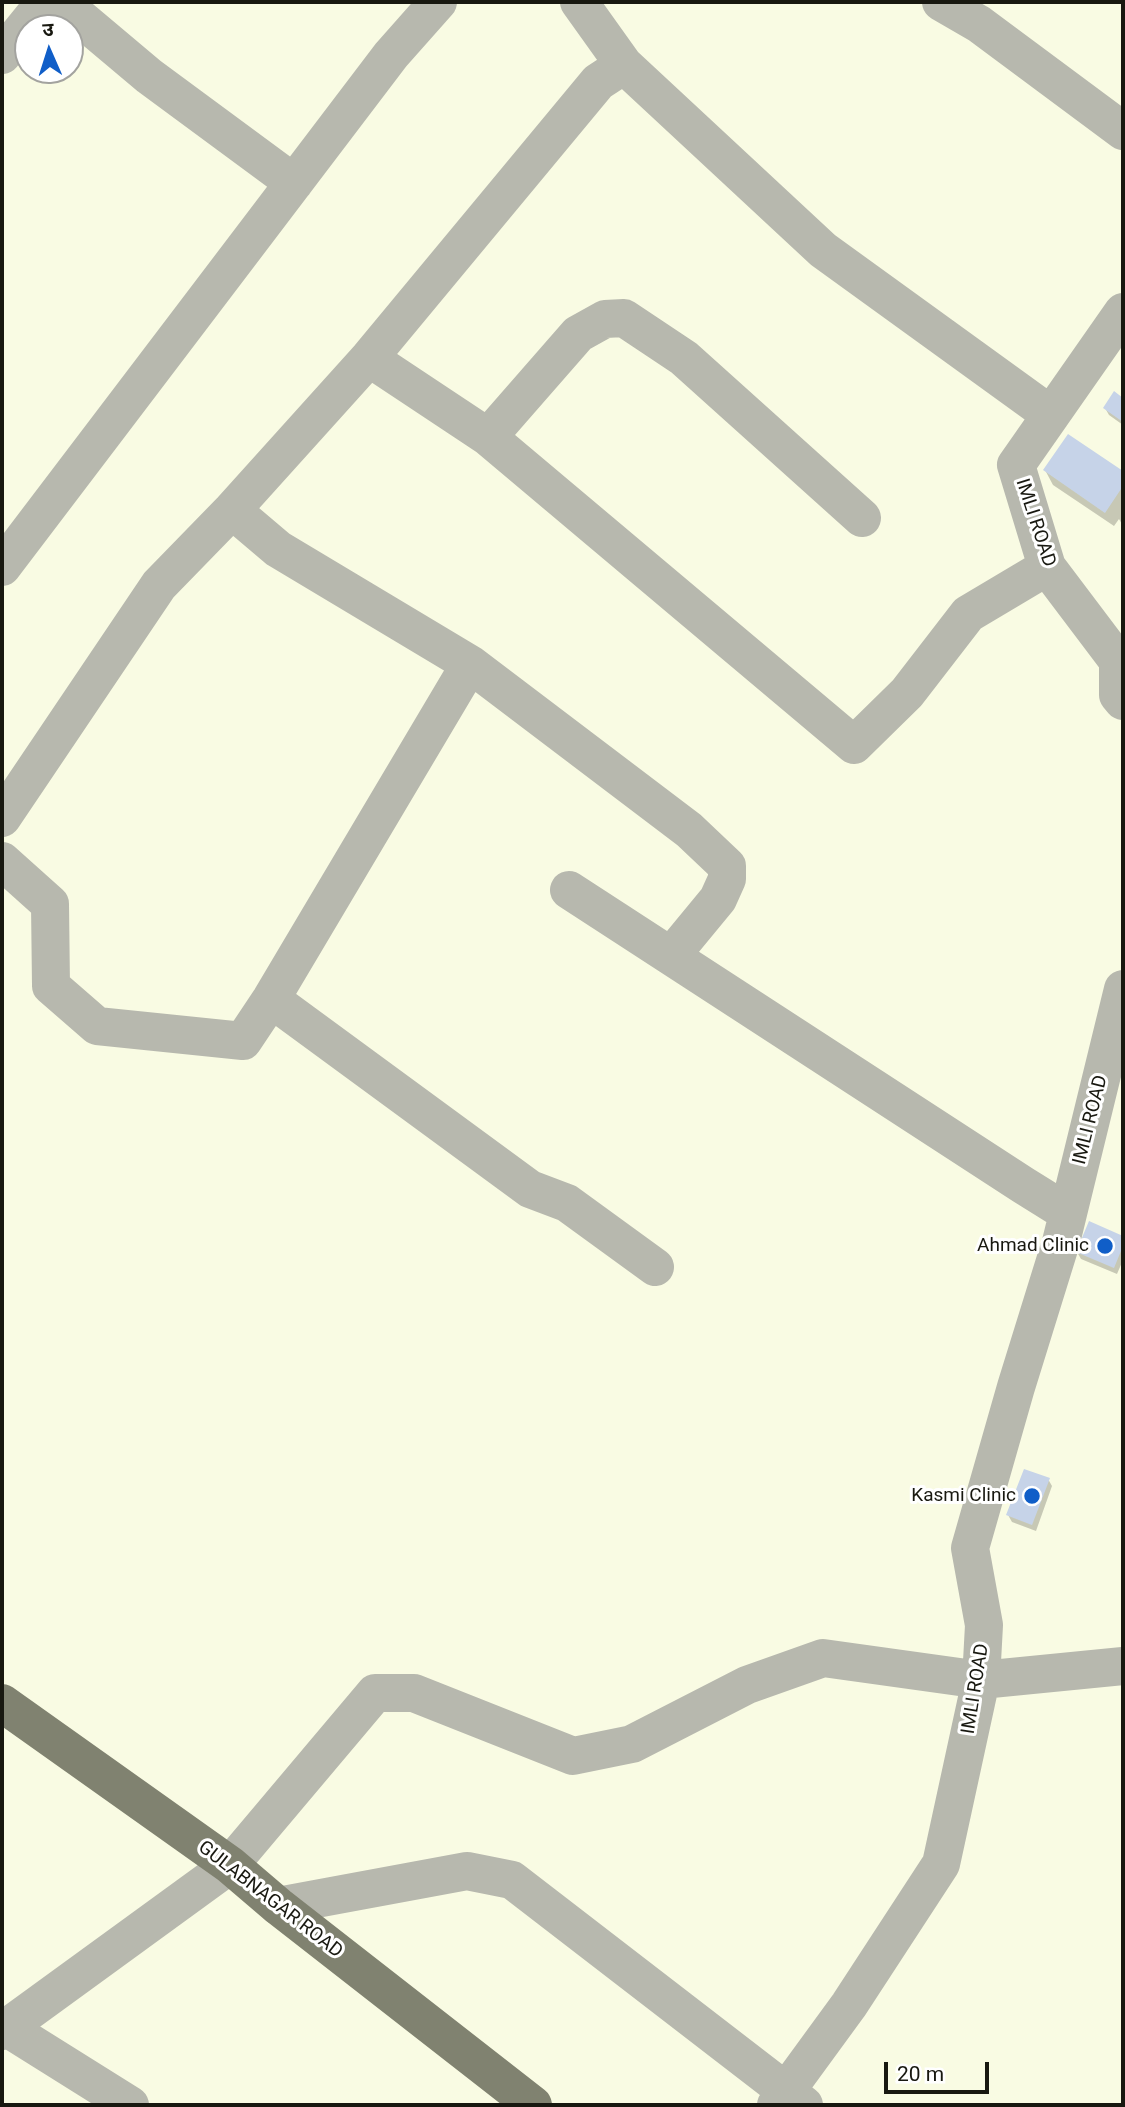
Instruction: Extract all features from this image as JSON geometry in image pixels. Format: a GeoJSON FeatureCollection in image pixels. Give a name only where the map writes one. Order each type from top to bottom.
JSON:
{"type":"FeatureCollection","features":[{"type":"Feature","properties":{"kind":"main road","name":"GULABNAGAR ROAD"},"geometry":{"type":"LineString","coordinates":[[2,1703],[230,1865],[278,1906],[533,2105]]}},
{"type":"Feature","properties":{"kind":"street"},"geometry":{"type":"LineString","coordinates":[[2,55],[45,2]]}},
{"type":"Feature","properties":{"kind":"street"},"geometry":{"type":"LineString","coordinates":[[61,2],[149,76],[294,183]]}},
{"type":"Feature","properties":{"kind":"street"},"geometry":{"type":"LineString","coordinates":[[2,567],[391,55],[438,2]]}},
{"type":"Feature","properties":{"kind":"street"},"geometry":{"type":"LineString","coordinates":[[579,2],[624,65],[823,250],[1051,415]]}},
{"type":"Feature","properties":{"kind":"street"},"geometry":{"type":"LineString","coordinates":[[942,2],[979,24],[1123,131]]}},
{"type":"Feature","properties":{"kind":"street"},"geometry":{"type":"LineString","coordinates":[[2,818],[159,585],[232,510],[369,358],[598,82],[624,65]]}},
{"type":"Feature","properties":{"kind":"street","name":"IMLI ROAD"},"geometry":{"type":"LineString","coordinates":[[1123,312],[1016,465],[1047,567],[1121,657],[1118,695],[1123,701]]}},
{"type":"Feature","properties":{"kind":"street"},"geometry":{"type":"LineString","coordinates":[[488,437],[578,334],[605,319],[624,318],[684,358],[862,518]]}},
{"type":"Feature","properties":{"kind":"street"},"geometry":{"type":"LineString","coordinates":[[369,358],[488,437],[855,745],[907,693],[968,614],[1047,567]]}},
{"type":"Feature","properties":{"kind":"street"},"geometry":{"type":"LineString","coordinates":[[232,510],[278,549],[470,664],[690,830],[727,866],[727,879],[718,899],[671,956]]}},
{"type":"Feature","properties":{"kind":"street"},"geometry":{"type":"LineString","coordinates":[[2,861],[50,904],[51,985],[97,1026],[243,1041],[271,999],[470,664]]}},
{"type":"Feature","properties":{"kind":"street"},"geometry":{"type":"LineString","coordinates":[[569,890],[1068,1213]]}},
{"type":"Feature","properties":{"kind":"street","name":"IMLI ROAD"},"geometry":{"type":"LineString","coordinates":[[789,2101],[941,1864],[981,1680],[984,1625],[970,1548],[1068,1213],[1123,989]]}},
{"type":"Feature","properties":{"kind":"street"},"geometry":{"type":"LineString","coordinates":[[271,999],[530,1189],[567,1203],[655,1267]]}},
{"type":"Feature","properties":{"kind":"street"},"geometry":{"type":"LineString","coordinates":[[130,2105],[5,2029],[230,1865],[375,1693],[414,1693],[573,1756],[632,1744],[747,1685],[823,1658],[981,1680],[1123,1666]]}},
{"type":"Feature","properties":{"kind":"street"},"geometry":{"type":"LineString","coordinates":[[278,1906],[467,1871],[512,1880],[789,2101]]}},
{"type":"Feature","properties":{"kind":"building"},"geometry":{"type":"Polygon","coordinates":[[[1114,391],[1123,398],[1123,422],[1103,408],[1114,391]]]}},
{"type":"Feature","properties":{"kind":"building"},"geometry":{"type":"Polygon","coordinates":[[[1068,434],[1123,471],[1123,486],[1105,513],[1043,470],[1068,434]]]}},
{"type":"Feature","properties":{"kind":"building"},"geometry":{"type":"Polygon","coordinates":[[[1089,1221],[1123,1236],[1123,1246],[1114,1268],[1076,1252],[1089,1221]]]}},
{"type":"Feature","properties":{"kind":"building"},"geometry":{"type":"Polygon","coordinates":[[[1024,1469],[1050,1478],[1032,1525],[1006,1515],[1024,1469]]]}},
{"type":"Feature","properties":{"kind":"place","name":"Ahmad Clinic"},"geometry":{"type":"Point","coordinates":[1105,1246]}},
{"type":"Feature","properties":{"kind":"place","name":"Kasmi Clinic"},"geometry":{"type":"Point","coordinates":[1032,1496]}}]}
